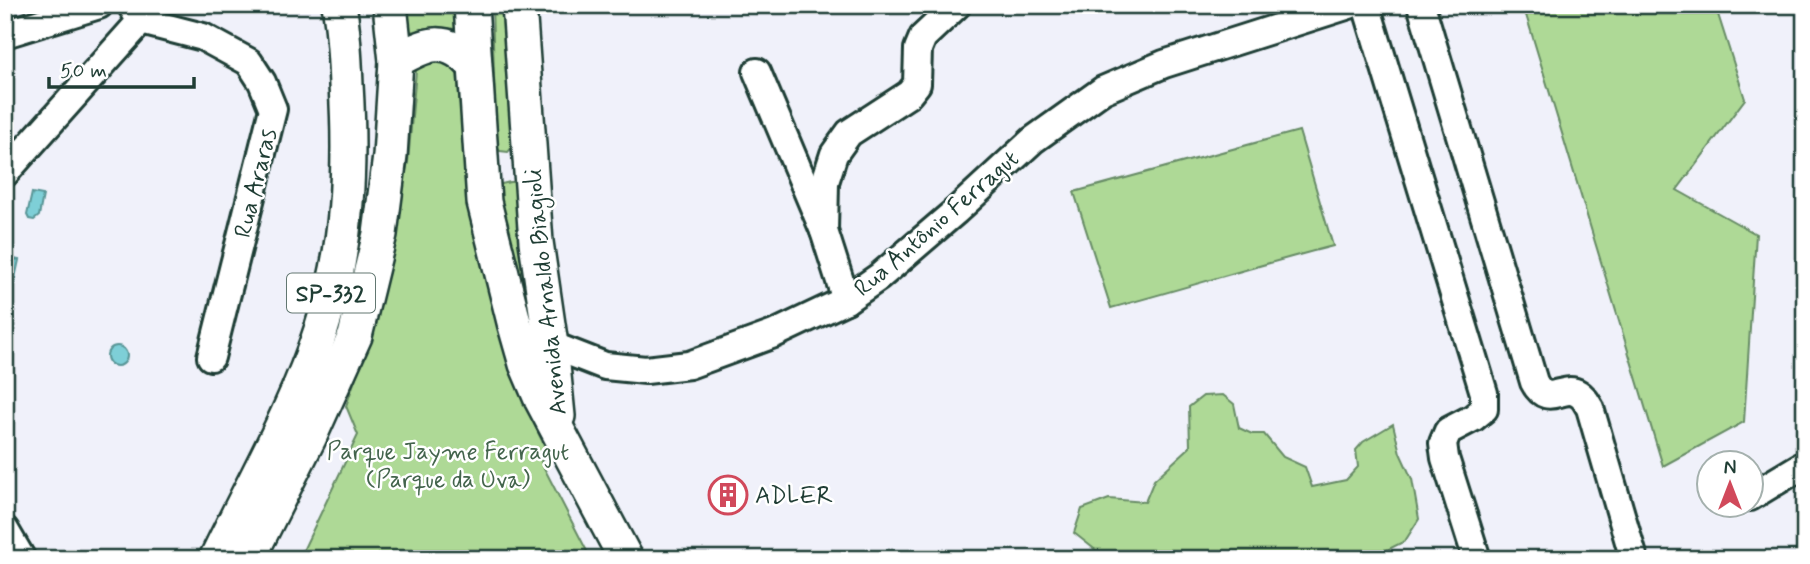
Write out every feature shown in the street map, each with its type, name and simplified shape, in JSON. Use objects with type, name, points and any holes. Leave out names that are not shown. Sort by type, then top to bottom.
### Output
[{"type":"main road","name":"SP-332","points":[[216,559],[281,430],[322,328],[336,276],[345,224],[349,127],[343,26],[339,5]]},
{"type":"main road","name":"SP-332","points":[[248,559],[310,436],[355,336],[380,234],[390,156],[396,61],[390,5]]},
{"type":"main road","name":"Avenida Arnaldo Biagioli","points":[[471,5],[484,201],[526,364],[541,399],[560,432]]},
{"type":"main road","name":"Avenida Arnaldo Biagioli","points":[[519,5],[536,242],[560,432]]},
{"type":"main road","points":[[396,61],[426,45],[442,45],[460,50],[473,64]]},
{"type":"main road","points":[[481,177],[517,169],[532,173]]},
{"type":"main road","points":[[560,432],[626,559]]},
{"type":"street","points":[[5,34],[99,5]]},
{"type":"street","points":[[824,232],[825,182],[834,154],[849,133],[909,94],[917,84],[919,50],[923,37],[957,5]]},
{"type":"street","name":"Rua Antônio Ferragut","points":[[514,322],[551,345],[605,366],[646,370],[689,365],[774,334],[846,300],[879,277],[1033,140],[1103,90],[1164,64],[1349,5]]},
{"type":"street","points":[[1366,5],[1484,393],[1484,409],[1448,431],[1443,443],[1445,458],[1477,559]]},
{"type":"street","points":[[1421,5],[1534,382],[1545,395],[1576,392],[1590,408],[1634,559]]},
{"type":"street","points":[[5,173],[136,13]]},
{"type":"street","name":"Rua Araras","points":[[136,13],[203,37],[249,62],[262,82],[273,109],[211,357]]},
{"type":"street","points":[[757,72],[824,232],[846,300]]},
{"type":"street","points":[[1764,488],[1805,464]]},
{"type":"street","points":[[5,530],[22,559]]},
{"type":"green space","points":[[407,5],[454,5],[456,29],[431,27],[410,32]]},
{"type":"green space","points":[[492,5],[509,5],[513,141],[508,152],[500,151],[496,147]]},
{"type":"green space","points":[[1523,5],[1715,5],[1745,99],[1677,190],[1756,234],[1744,422],[1663,466]]},
{"type":"green space","name":"Parque Jayme Ferragut (Parque da Uva)","points":[[417,59],[456,62],[470,212],[498,320],[535,426],[546,449],[541,462],[591,559],[299,559],[358,435],[346,406],[366,348],[408,162]]},
{"type":"green space","points":[[1299,131],[1333,246],[1111,308],[1074,192]]},
{"type":"green space","points":[[517,182],[530,311],[528,314],[497,185]]},
{"type":"green space","points":[[1223,395],[1234,404],[1239,428],[1252,434],[1264,434],[1283,457],[1305,467],[1312,487],[1346,480],[1358,467],[1356,450],[1363,442],[1393,424],[1400,453],[1412,479],[1419,519],[1405,541],[1369,559],[1215,559],[1209,556],[1204,559],[1107,559],[1074,533],[1082,509],[1109,499],[1145,502],[1154,480],[1190,447],[1189,407],[1203,396]]},
{"type":"water","points":[[32,193],[43,195],[39,216],[34,220],[27,215]]},
{"type":"water","points":[[5,257],[19,260],[14,283],[5,281]]},
{"type":"water","points":[[113,346],[121,346],[127,356],[121,366],[113,366],[107,360],[107,352]]},
{"type":"place","name":"ADLER","points":[[728,495]]}]
